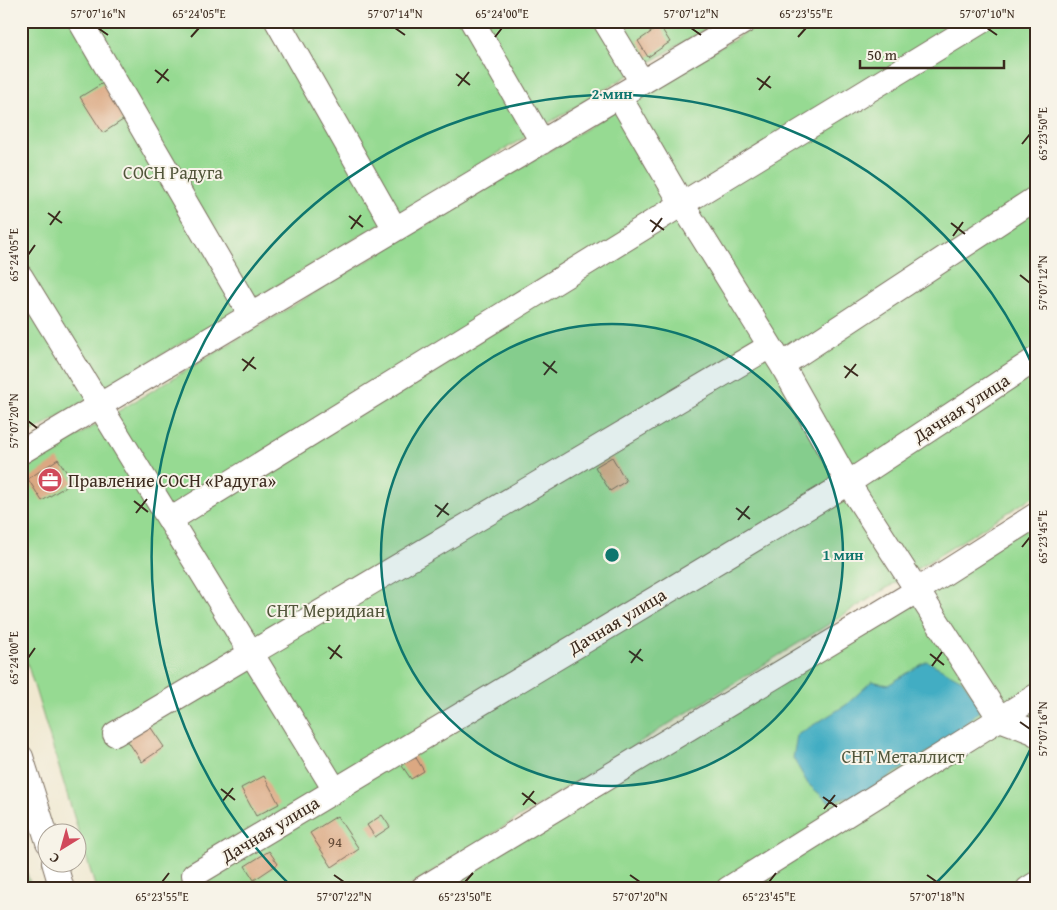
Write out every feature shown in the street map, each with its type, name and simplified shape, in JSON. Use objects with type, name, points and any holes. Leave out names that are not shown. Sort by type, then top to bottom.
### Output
[{"type":"street","points":[[80,21],[251,315]]},
{"type":"street","points":[[278,21],[395,230]]},
{"type":"street","points":[[472,21],[542,142]]},
{"type":"street","points":[[605,21],[642,82]]},
{"type":"street","points":[[21,452],[745,21]]},
{"type":"street","points":[[170,520],[982,21]]},
{"type":"street","points":[[618,96],[682,204],[776,355],[848,483],[1000,719],[1036,734]]},
{"type":"street","points":[[115,734],[250,653],[776,355],[1036,198]]},
{"type":"street","points":[[21,277],[335,790]]},
{"type":"street","name":"Дачная улица","points":[[194,875],[848,483],[1036,358]]},
{"type":"street","points":[[422,889],[918,590],[1036,515]]},
{"type":"street","points":[[728,889],[1036,696]]},
{"type":"street","points":[[21,757],[42,822]]},
{"type":"street","points":[[57,872],[62,889]]},
{"type":"street","points":[[1028,889],[1036,884]]},
{"type":"green space","name":"СОСН Радуга","points":[[21,21],[719,21],[21,439]]},
{"type":"green space","name":"СНТ Меридиан","points":[[764,21],[1036,21],[1036,495],[404,889],[96,889],[88,863],[88,822],[76,822],[21,643],[21,470]]},
{"type":"green space","name":"СНТ Металлист","points":[[1036,516],[1036,876],[1016,889],[440,889]]},
{"type":"green space","points":[[21,855],[32,889],[21,889]]},
{"type":"water","points":[[927,661],[962,680],[982,708],[953,736],[862,794],[829,802],[808,784],[793,758],[797,735],[846,705],[872,681],[888,685]]},
{"type":"building","points":[[660,26],[670,42],[648,57],[638,41]]},
{"type":"building","points":[[103,83],[126,118],[103,133],[80,97]]},
{"type":"building","points":[[612,457],[626,481],[610,491],[595,467]]},
{"type":"building","name":"Правление СОСН «Радуга»","points":[[58,459],[73,482],[42,501],[28,479]]},
{"type":"building","points":[[21,491],[30,505],[21,511]]},
{"type":"building","points":[[145,719],[164,747],[142,762],[123,734]]},
{"type":"building","points":[[412,751],[424,771],[411,779],[398,760]]},
{"type":"building","points":[[264,776],[279,804],[256,816],[241,788]]},
{"type":"building","points":[[382,815],[390,827],[375,837],[367,825]]},
{"type":"building","points":[[337,816],[359,849],[332,867],[310,833]]},
{"type":"building","points":[[269,851],[278,864],[254,880],[245,866]]},
{"type":"place","name":"Правление СОСН «Радуга»","points":[[50,480]]}]
